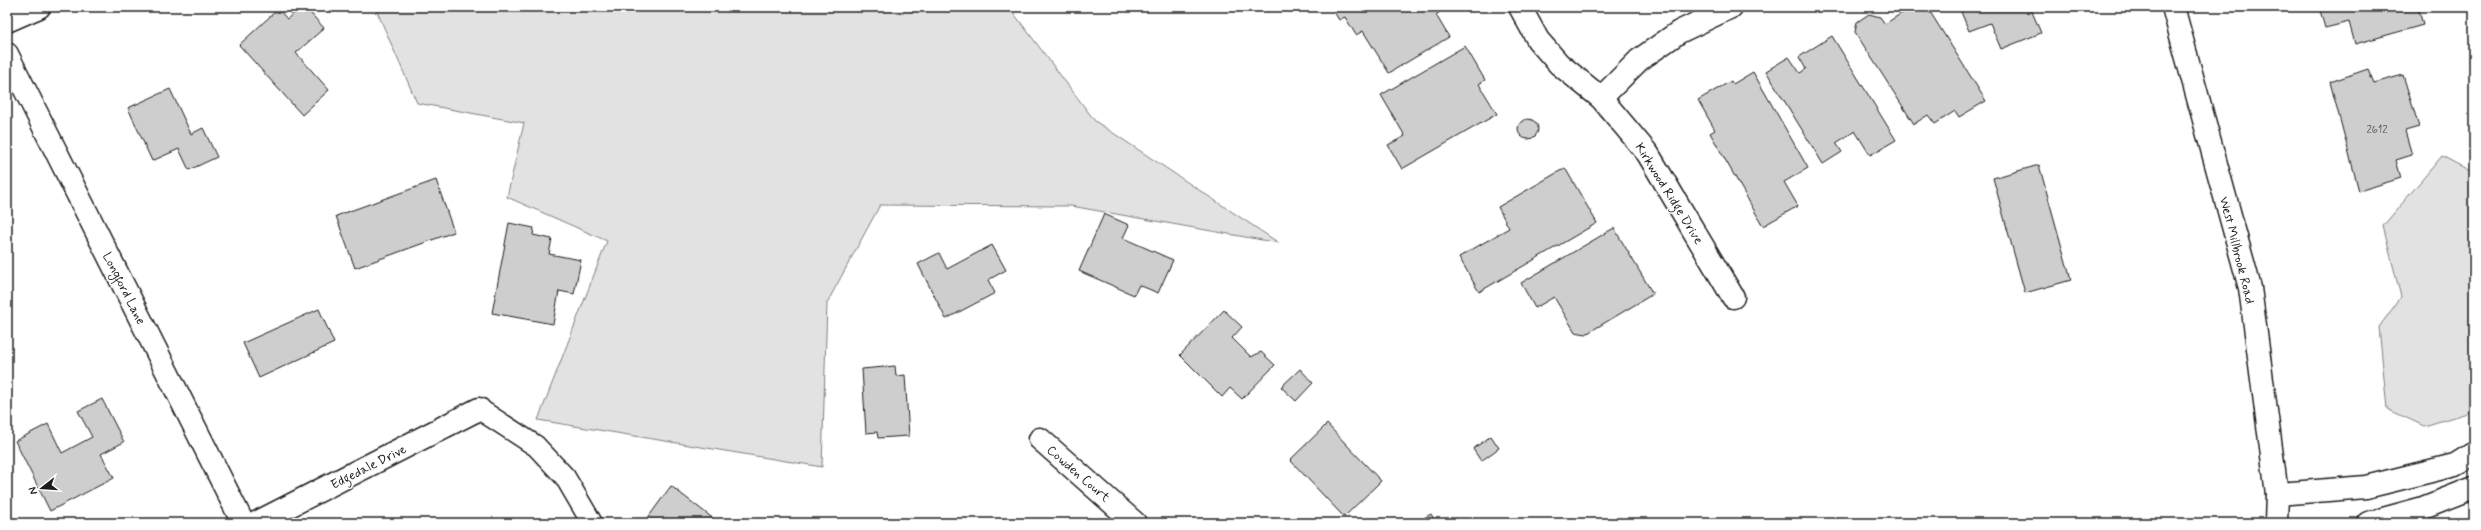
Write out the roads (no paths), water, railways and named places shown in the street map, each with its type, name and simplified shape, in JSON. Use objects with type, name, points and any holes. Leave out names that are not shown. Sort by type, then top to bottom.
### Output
[{"type":"street","points":[[7,21],[39,7]]},
{"type":"street","name":"Kirkwood Ridge Drive","points":[[1520,7],[1538,40],[1559,64],[1601,98],[1648,154],[1733,297]]},
{"type":"street","points":[[1601,98],[1639,60],[1679,32],[1731,7]]},
{"type":"street","name":"West Millbrook Road","points":[[2173,7],[2250,288],[2277,494],[2276,523]]},
{"type":"street","name":"Longford Lane","points":[[7,54],[243,523]]},
{"type":"street","name":"Edgedale Drive","points":[[256,523],[479,409]]},
{"type":"street","name":"Cowden Court","points":[[1040,439],[1135,523]]},
{"type":"street","points":[[2277,494],[2366,487],[2455,465],[2474,453]]},
{"type":"street","points":[[2368,523],[2423,508],[2474,488]]},
{"type":"lane","points":[[479,409],[536,446],[565,477],[592,523]]}]
